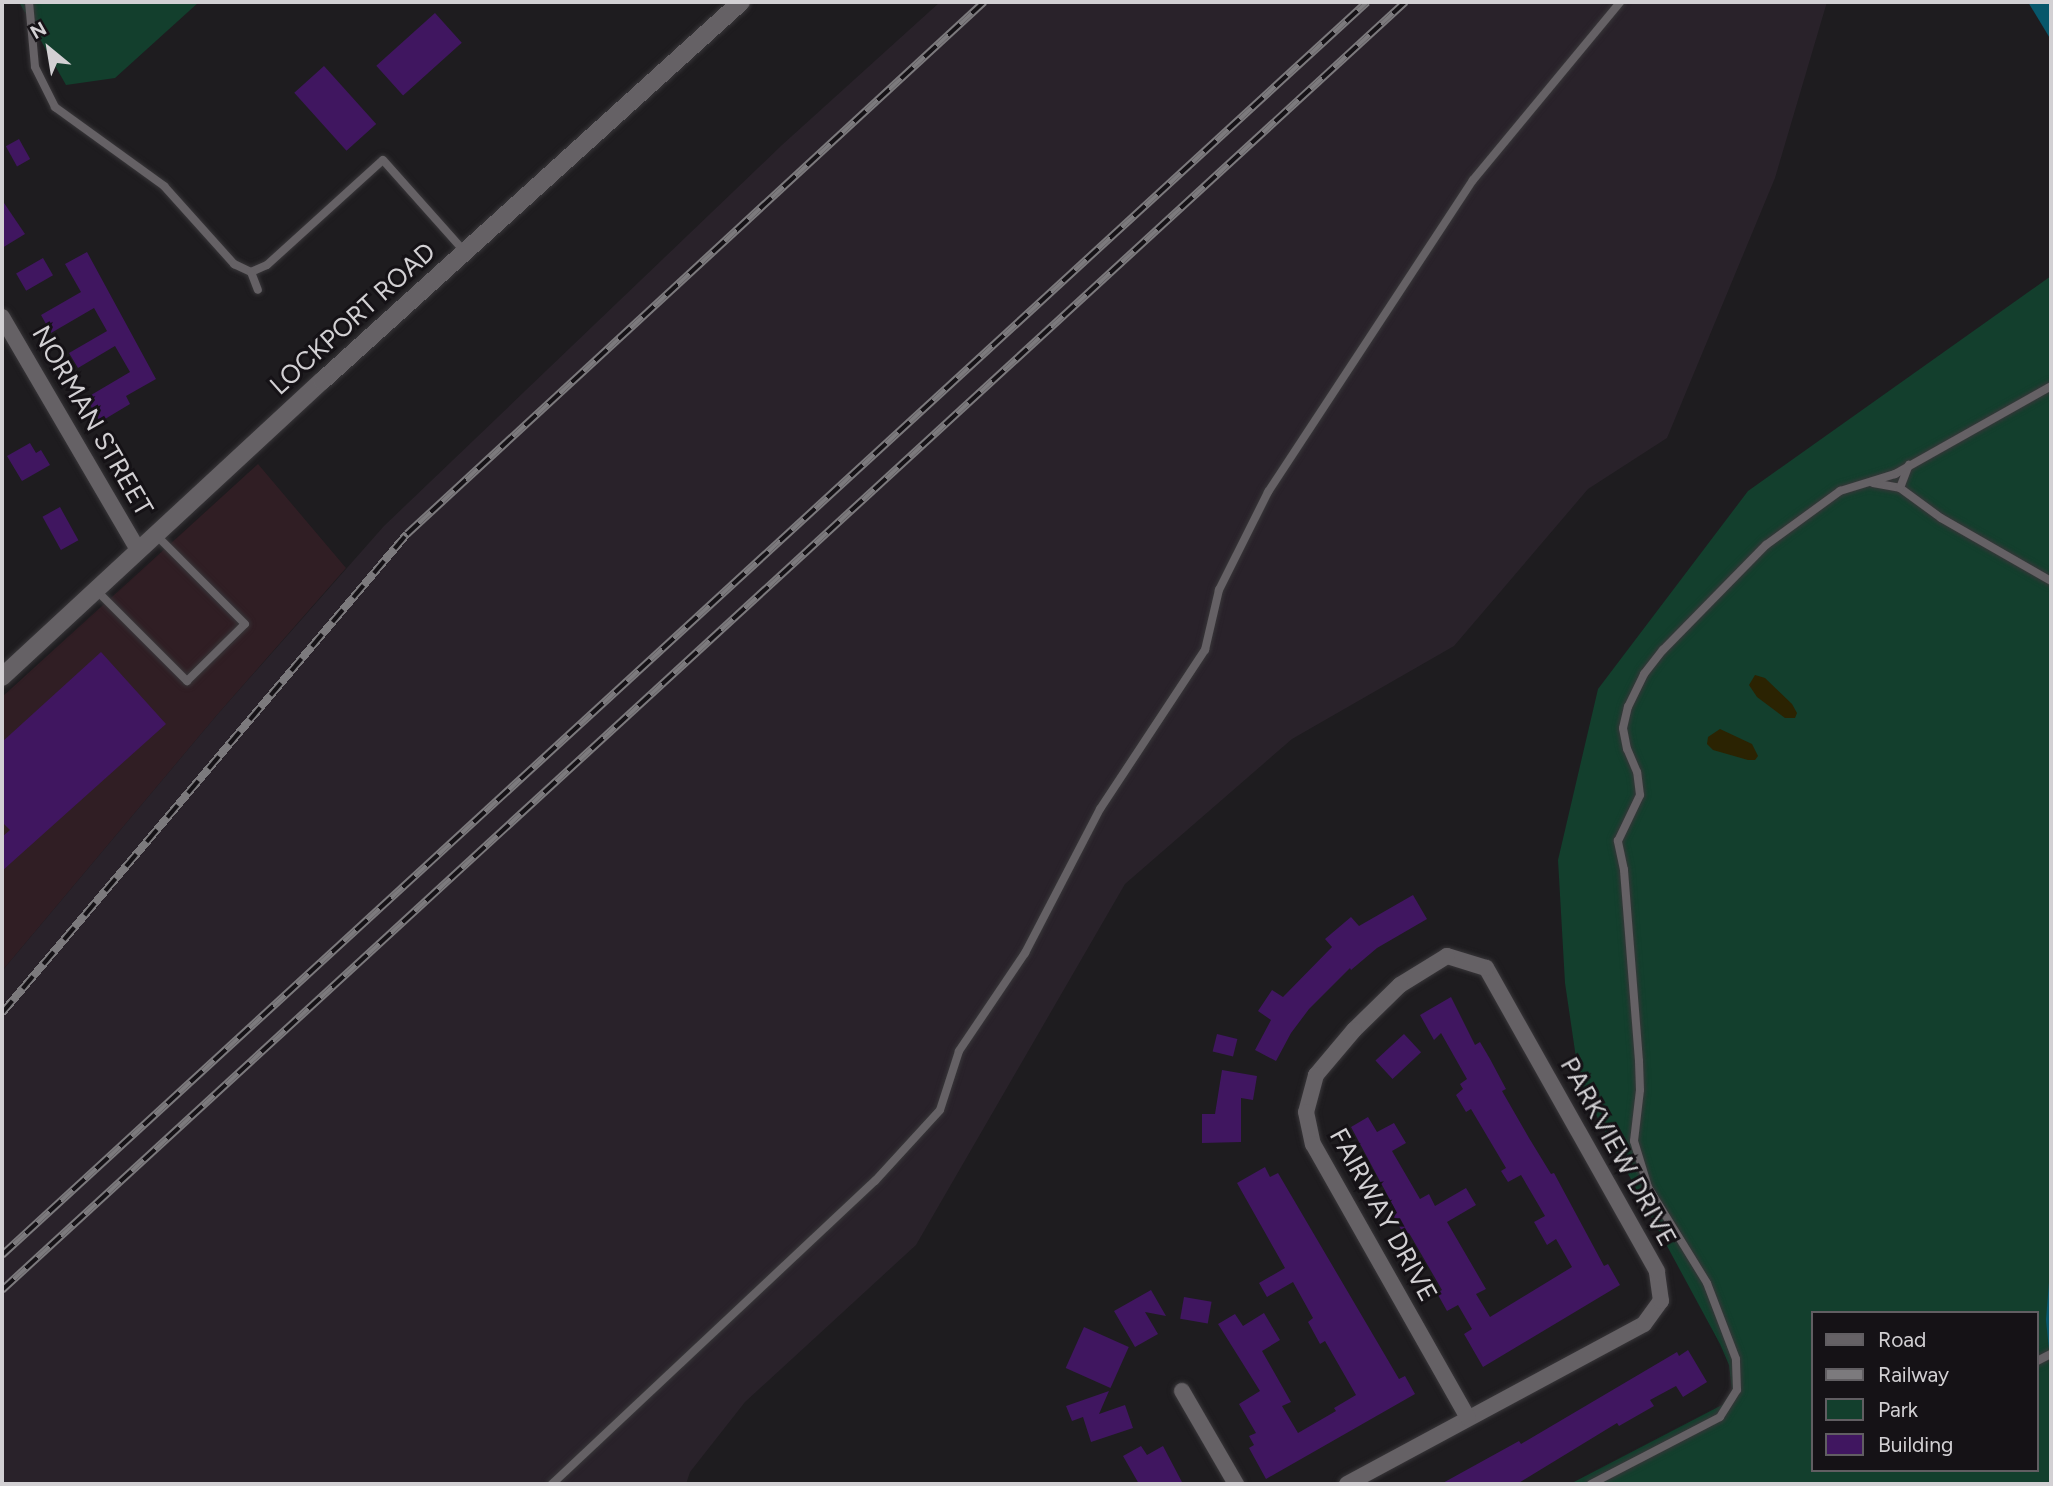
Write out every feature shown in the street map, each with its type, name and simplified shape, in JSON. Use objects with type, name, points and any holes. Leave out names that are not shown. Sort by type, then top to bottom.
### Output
[{"type":"street","name":"LOCKPORT ROAD","points":[[2,677],[741,2]]},
{"type":"street","name":"NORMAN STREET","points":[[2,317],[139,551]]},
{"type":"street","name":"FAIRWAY DRIVE","points":[[1447,956],[1400,985],[1354,1030],[1316,1075],[1306,1112],[1313,1144],[1468,1418]]},
{"type":"street","name":"PARKVIEW DRIVE","points":[[1347,1484],[1644,1325],[1661,1301],[1657,1271],[1486,968],[1447,956]]},
{"type":"street","points":[[1182,1391],[1236,1484]]},
{"type":"lane","points":[[29,2],[35,67],[55,107],[164,186],[234,264],[251,272],[258,290]]},
{"type":"lane","points":[[552,1484],[875,1181],[940,1110],[959,1051],[1026,953],[1100,809],[1205,650],[1219,590],[1268,492],[1473,180],[1620,2]]},
{"type":"lane","points":[[251,272],[267,265],[383,160],[465,252]]},
{"type":"lane","points":[[1591,1484],[1720,1417],[1737,1390],[1736,1359],[1707,1283],[1648,1186],[1634,1141],[1640,1090],[1639,1061],[1624,870],[1618,841],[1640,795],[1637,772],[1627,749],[1623,728],[1628,707],[1644,674],[1663,650],[1766,545],[1840,491],[1895,474],[2051,386]]},
{"type":"lane","points":[[1900,488],[1910,464]]},
{"type":"lane","points":[[1867,483],[1900,488],[1941,518],[2051,581]]},
{"type":"lane","points":[[96,590],[187,681],[245,624],[156,535]]},
{"type":"shaded area","points":[[940,2],[1827,2],[1775,178],[1667,438],[1588,489],[1454,646],[1292,739],[1125,884],[916,1245],[745,1402],[690,1472],[686,1484],[2,1484],[2,971],[217,715],[384,526],[782,145]]},
{"type":"shaded area","points":[[258,464],[346,568],[217,715],[2,971],[2,697]]},
{"type":"green space","points":[[19,2],[199,2],[115,78],[66,85]]},
{"type":"green space","points":[[2051,276],[2051,1484],[1570,1484],[1722,1405],[1732,1390],[1729,1365],[1720,1344],[1580,1085],[1565,983],[1558,860],[1598,689],[1748,491]]},
{"type":"sand","points":[[1755,675],[1765,678],[1792,704],[1797,713],[1795,718],[1785,718],[1757,697],[1749,685]]},
{"type":"sand","points":[[1720,729],[1752,744],[1758,756],[1755,760],[1713,750],[1707,744],[1708,737]]},
{"type":"water","points":[[2028,2],[2051,2],[2051,40]]},
{"type":"water","points":[[2051,1257],[2051,1369],[2046,1320]]},
{"type":"building","points":[[435,13],[462,43],[403,96],[376,66]]},
{"type":"building","points":[[324,66],[376,124],[346,151],[294,93]]},
{"type":"building","points":[[19,139],[30,159],[17,166],[6,146]]},
{"type":"building","points":[[2,200],[25,234],[2,248]]},
{"type":"building","points":[[87,252],[156,379],[126,396],[130,404],[100,422],[86,398],[130,372],[115,346],[78,368],[69,353],[107,331],[94,308],[51,333],[41,315],[81,292],[65,264]]},
{"type":"building","points":[[43,258],[53,275],[26,291],[16,274]]},
{"type":"building","points":[[30,443],[36,453],[41,450],[50,465],[22,481],[7,456]]},
{"type":"building","points":[[60,507],[78,540],[61,550],[43,517]]},
{"type":"building","points":[[101,652],[166,724],[2,871],[2,837],[10,830],[2,822],[2,742]]},
{"type":"building","points":[[1413,895],[1427,919],[1377,948],[1351,970],[1350,968],[1309,1009],[1291,1033],[1276,1061],[1255,1050],[1271,1020],[1258,1011],[1272,990],[1283,997],[1332,947],[1325,939],[1351,917],[1359,926]]},
{"type":"building","points":[[1451,997],[1475,1045],[1480,1042],[1490,1059],[1506,1089],[1502,1091],[1551,1174],[1554,1173],[1604,1266],[1608,1264],[1620,1285],[1483,1367],[1464,1334],[1472,1329],[1458,1305],[1447,1311],[1437,1293],[1442,1290],[1409,1233],[1404,1235],[1393,1215],[1397,1213],[1351,1127],[1368,1117],[1377,1132],[1394,1123],[1406,1143],[1392,1151],[1420,1199],[1429,1194],[1435,1206],[1466,1188],[1476,1205],[1447,1222],[1486,1289],[1476,1294],[1490,1317],[1572,1267],[1556,1239],[1547,1245],[1534,1222],[1545,1216],[1521,1175],[1508,1182],[1501,1171],[1506,1168],[1471,1109],[1466,1112],[1456,1095],[1463,1089],[1460,1084],[1467,1079],[1441,1033],[1434,1040],[1420,1015]]},
{"type":"building","points":[[1217,1034],[1237,1039],[1233,1057],[1213,1051]]},
{"type":"building","points":[[1404,1034],[1421,1052],[1393,1079],[1375,1061]]},
{"type":"building","points":[[1222,1070],[1257,1076],[1253,1100],[1241,1098],[1241,1142],[1202,1143],[1202,1114],[1215,1114]]},
{"type":"building","points":[[1265,1167],[1270,1177],[1278,1173],[1399,1379],[1405,1376],[1415,1394],[1266,1479],[1249,1448],[1254,1445],[1249,1436],[1256,1433],[1239,1404],[1260,1391],[1218,1324],[1235,1314],[1243,1326],[1264,1313],[1280,1340],[1262,1351],[1291,1402],[1282,1406],[1298,1433],[1336,1411],[1334,1408],[1356,1395],[1325,1341],[1320,1344],[1308,1322],[1313,1318],[1293,1282],[1267,1297],[1259,1283],[1285,1268],[1237,1183]]},
{"type":"building","points":[[1151,1290],[1166,1316],[1145,1312],[1158,1334],[1135,1347],[1114,1311]]},
{"type":"building","points":[[1184,1297],[1212,1302],[1208,1324],[1180,1319]]},
{"type":"building","points":[[1084,1327],[1129,1347],[1110,1388],[1066,1368]]},
{"type":"building","points":[[1688,1350],[1707,1382],[1683,1397],[1676,1386],[1650,1400],[1654,1406],[1619,1426],[1617,1423],[1517,1484],[1441,1484],[1519,1441],[1521,1444],[1677,1352],[1679,1356]]},
{"type":"building","points":[[1109,1391],[1099,1414],[1125,1405],[1133,1428],[1091,1442],[1083,1417],[1072,1421],[1066,1406]]},
{"type":"building","points":[[1141,1446],[1147,1455],[1163,1446],[1183,1484],[1139,1484],[1123,1456]]},
{"type":"railway","points":[[2,1013],[407,534],[984,2]]},
{"type":"railway","points":[[2,1255],[1367,2]]},
{"type":"railway","points":[[2,1290],[1405,2]]}]
